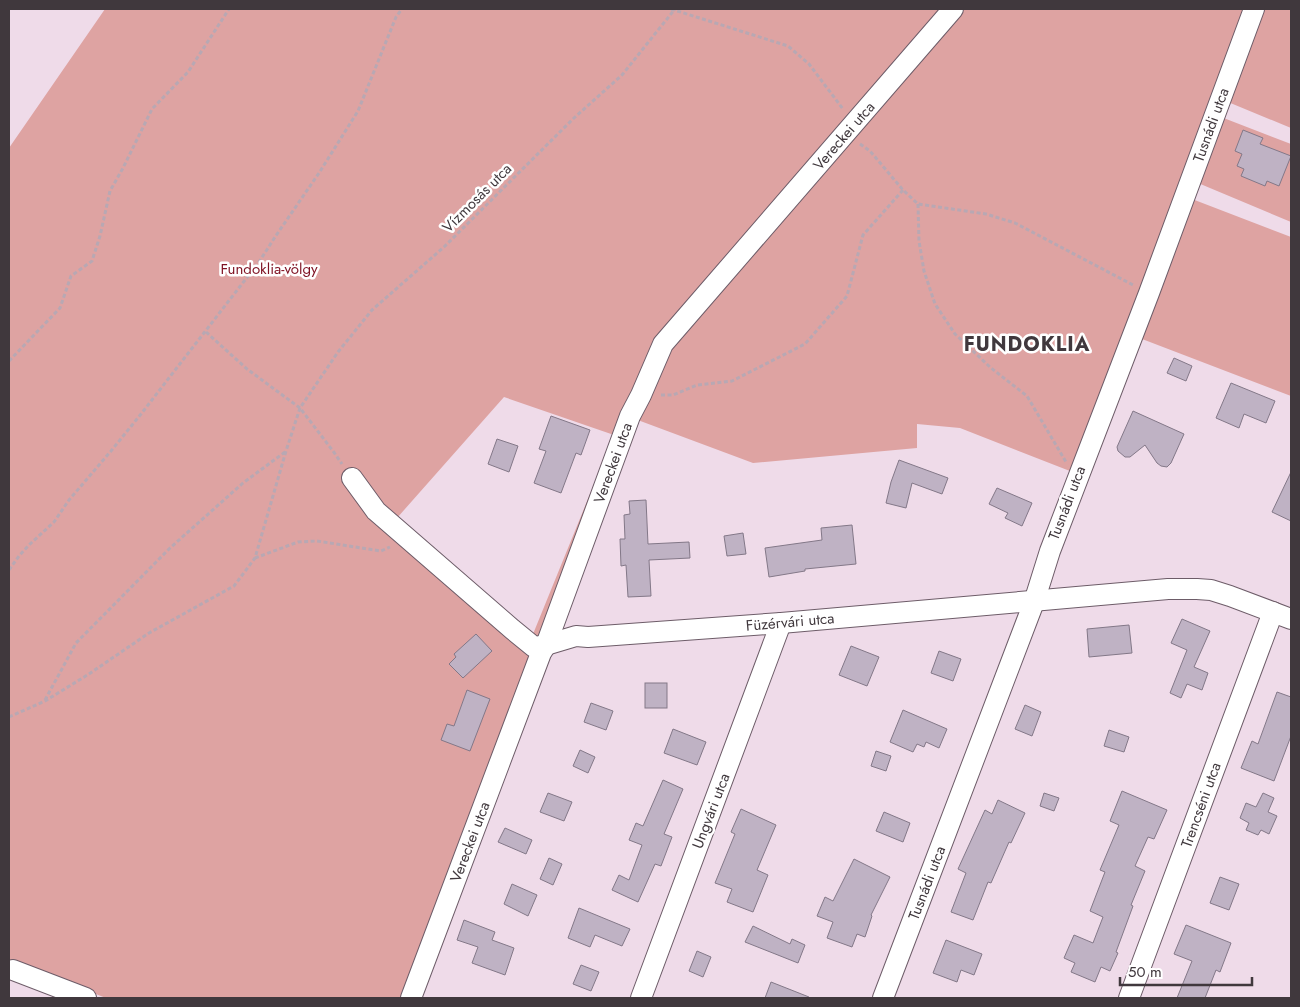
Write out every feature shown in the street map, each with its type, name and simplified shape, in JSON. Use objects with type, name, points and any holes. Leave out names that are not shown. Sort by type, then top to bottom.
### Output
[{"type":"street","name":"Vereckei utca","points":[[411,998],[541,653],[546,645],[630,416],[663,344],[952,9]]},
{"type":"street","name":"Tusnádi utca","points":[[883,998],[1034,602],[1076,479],[1149,293],[1254,9]]},
{"type":"street","points":[[352,478],[376,511],[512,630],[534,646],[546,645]]},
{"type":"street","name":"Füzérvári utca","points":[[546,645],[576,636],[588,637],[781,623],[1168,589],[1211,590],[1282,615]]},
{"type":"street","name":"Trencséni utca","points":[[1130,998],[1282,615]]},
{"type":"street","name":"Ungvári utca","points":[[641,998],[781,623]]},
{"type":"street","points":[[13,970],[86,998]]},
{"type":"path","points":[[9,361],[60,308],[70,276],[92,261],[100,236],[110,191],[152,109],[188,72],[229,9]]},
{"type":"path","points":[[9,570],[29,545],[54,522],[69,500],[111,451],[206,332],[259,262],[358,111],[396,17],[402,9]]},
{"type":"path","points":[[674,9],[788,46],[809,64],[850,128],[903,190],[918,204],[986,214],[1015,223],[1149,293]]},
{"type":"path","name":"Vízmosás utca","points":[[9,717],[45,701],[149,633],[234,586],[254,558],[300,408],[338,352],[372,310],[444,247],[567,124],[622,75],[674,9]]},
{"type":"path","points":[[641,395],[673,395],[697,385],[732,381],[805,344],[847,296],[863,235],[903,190]]},
{"type":"path","points":[[918,204],[919,241],[924,271],[935,304],[955,334],[991,368],[1027,396],[1076,479]]},
{"type":"path","points":[[206,332],[246,369],[300,408],[334,451],[352,478]]},
{"type":"path","points":[[45,701],[76,643],[170,548],[243,483],[286,451]]},
{"type":"path","points":[[254,558],[298,542],[317,541],[381,551],[408,540]]},
{"type":"green space","name":"Fundoklia-völgy","points":[[105,9],[1291,9],[1291,128],[1228,102],[1221,117],[1291,144],[1291,222],[1198,183],[1192,199],[1291,237],[1291,396],[1129,334],[1075,473],[960,428],[917,424],[917,448],[753,463],[635,419],[406,998],[106,998],[9,960],[9,148]],"holes":[[[504,397],[614,435],[531,639],[397,518]]]},
{"type":"building","points":[[1243,130],[1263,138],[1260,144],[1291,156],[1279,186],[1267,181],[1265,186],[1241,176],[1244,169],[1237,166],[1242,154],[1235,151]]},
{"type":"building","points":[[1174,358],[1192,366],[1186,381],[1167,373]]},
{"type":"building","points":[[1231,383],[1275,401],[1266,423],[1244,414],[1239,428],[1216,418]]},
{"type":"building","points":[[1133,411],[1184,434],[1171,463],[1167,467],[1157,463],[1145,445],[1130,457],[1125,457],[1118,451],[1117,447]]},
{"type":"building","points":[[551,416],[590,430],[581,455],[576,453],[561,493],[534,483],[546,451],[539,449]]},
{"type":"building","points":[[497,439],[518,446],[509,472],[488,464]]},
{"type":"building","points":[[899,460],[948,478],[942,494],[912,483],[906,508],[886,503]]},
{"type":"building","points":[[1291,472],[1291,521],[1272,512]]},
{"type":"building","points":[[997,488],[1032,503],[1022,526],[1005,518],[1008,513],[989,504]]},
{"type":"building","points":[[646,500],[648,544],[689,542],[690,558],[649,560],[651,596],[628,597],[626,565],[621,566],[620,539],[625,539],[624,515],[630,514],[629,501]]},
{"type":"building","points":[[852,525],[856,564],[805,569],[805,571],[769,577],[765,548],[822,540],[821,528]]},
{"type":"building","points":[[743,533],[746,554],[727,556],[724,536]]},
{"type":"building","points":[[1182,619],[1210,631],[1194,667],[1208,673],[1202,690],[1187,684],[1181,698],[1170,693],[1187,650],[1171,643]]},
{"type":"building","points":[[1129,625],[1132,653],[1089,657],[1087,629]]},
{"type":"building","points":[[476,634],[492,651],[463,678],[449,664],[456,657],[454,654]]},
{"type":"building","points":[[851,646],[879,657],[867,686],[839,675]]},
{"type":"building","points":[[939,651],[961,659],[953,681],[931,673]]},
{"type":"building","points":[[645,683],[667,683],[667,708],[645,708]]},
{"type":"building","points":[[467,690],[490,699],[470,751],[441,740],[447,724],[454,726]]},
{"type":"building","points":[[1277,692],[1291,697],[1291,736],[1274,781],[1241,768],[1252,741],[1258,744]]},
{"type":"building","points":[[591,703],[613,711],[606,730],[584,722]]},
{"type":"building","points":[[1025,705],[1041,712],[1032,736],[1015,729]]},
{"type":"building","points":[[903,710],[947,729],[939,748],[926,742],[924,747],[917,744],[913,752],[890,742]]},
{"type":"building","points":[[673,729],[706,742],[697,765],[664,753]]},
{"type":"building","points":[[1109,730],[1129,737],[1124,752],[1104,746]]},
{"type":"building","points":[[580,750],[595,757],[588,773],[573,766]]},
{"type":"building","points":[[876,751],[891,756],[886,771],[871,766]]},
{"type":"building","points":[[663,780],[683,789],[664,834],[672,837],[661,866],[655,864],[638,902],[612,890],[619,875],[629,880],[642,845],[629,840],[636,823],[643,826]]},
{"type":"building","points":[[1122,791],[1167,810],[1154,839],[1148,837],[1135,866],[1145,871],[1131,905],[1133,906],[1116,952],[1118,953],[1110,971],[1101,967],[1095,982],[1071,972],[1075,963],[1064,958],[1074,935],[1093,943],[1103,917],[1090,911],[1105,872],[1100,870],[1119,825],[1110,821]]},
{"type":"building","points":[[548,793],[572,802],[564,821],[540,812]]},
{"type":"building","points":[[1044,793],[1059,798],[1054,811],[1040,806]]},
{"type":"building","points":[[1263,793],[1274,798],[1268,812],[1277,816],[1269,834],[1261,830],[1258,835],[1246,830],[1249,823],[1240,818],[1246,803],[1256,807]]},
{"type":"building","points":[[998,800],[1025,813],[1011,843],[1009,842],[991,883],[988,882],[973,920],[951,912],[966,873],[958,869],[985,810],[992,814]]},
{"type":"building","points":[[741,809],[776,825],[757,870],[768,875],[753,912],[727,902],[732,889],[715,883],[735,834],[731,832]]},
{"type":"building","points":[[884,812],[910,823],[903,842],[876,831]]},
{"type":"building","points":[[505,828],[532,840],[526,854],[498,842]]},
{"type":"building","points":[[549,858],[562,864],[553,885],[540,879]]},
{"type":"building","points":[[854,859],[890,877],[871,915],[865,937],[857,934],[852,947],[827,938],[833,922],[817,916],[825,897],[833,901]]},
{"type":"building","points":[[1220,877],[1239,884],[1229,910],[1210,903]]},
{"type":"building","points":[[512,884],[537,895],[528,916],[504,904]]},
{"type":"building","points":[[579,908],[630,929],[622,946],[595,935],[590,947],[568,938]]},
{"type":"building","points":[[464,920],[495,932],[492,940],[514,948],[505,975],[472,963],[478,947],[457,940]]},
{"type":"building","points":[[1186,925],[1231,943],[1220,972],[1216,970],[1205,998],[1177,998],[1192,961],[1174,954]]},
{"type":"building","points":[[753,926],[790,944],[792,939],[805,945],[798,963],[745,942]]},
{"type":"building","points":[[946,940],[982,954],[974,975],[961,970],[957,982],[933,973]]},
{"type":"building","points":[[697,951],[711,957],[703,977],[689,971]]},
{"type":"building","points":[[581,965],[599,972],[591,991],[573,984]]},
{"type":"building","points":[[771,982],[809,997],[809,998],[765,998]]},
{"type":"district","name":"FUNDOKLIA","points":[[1027,344]]}]
